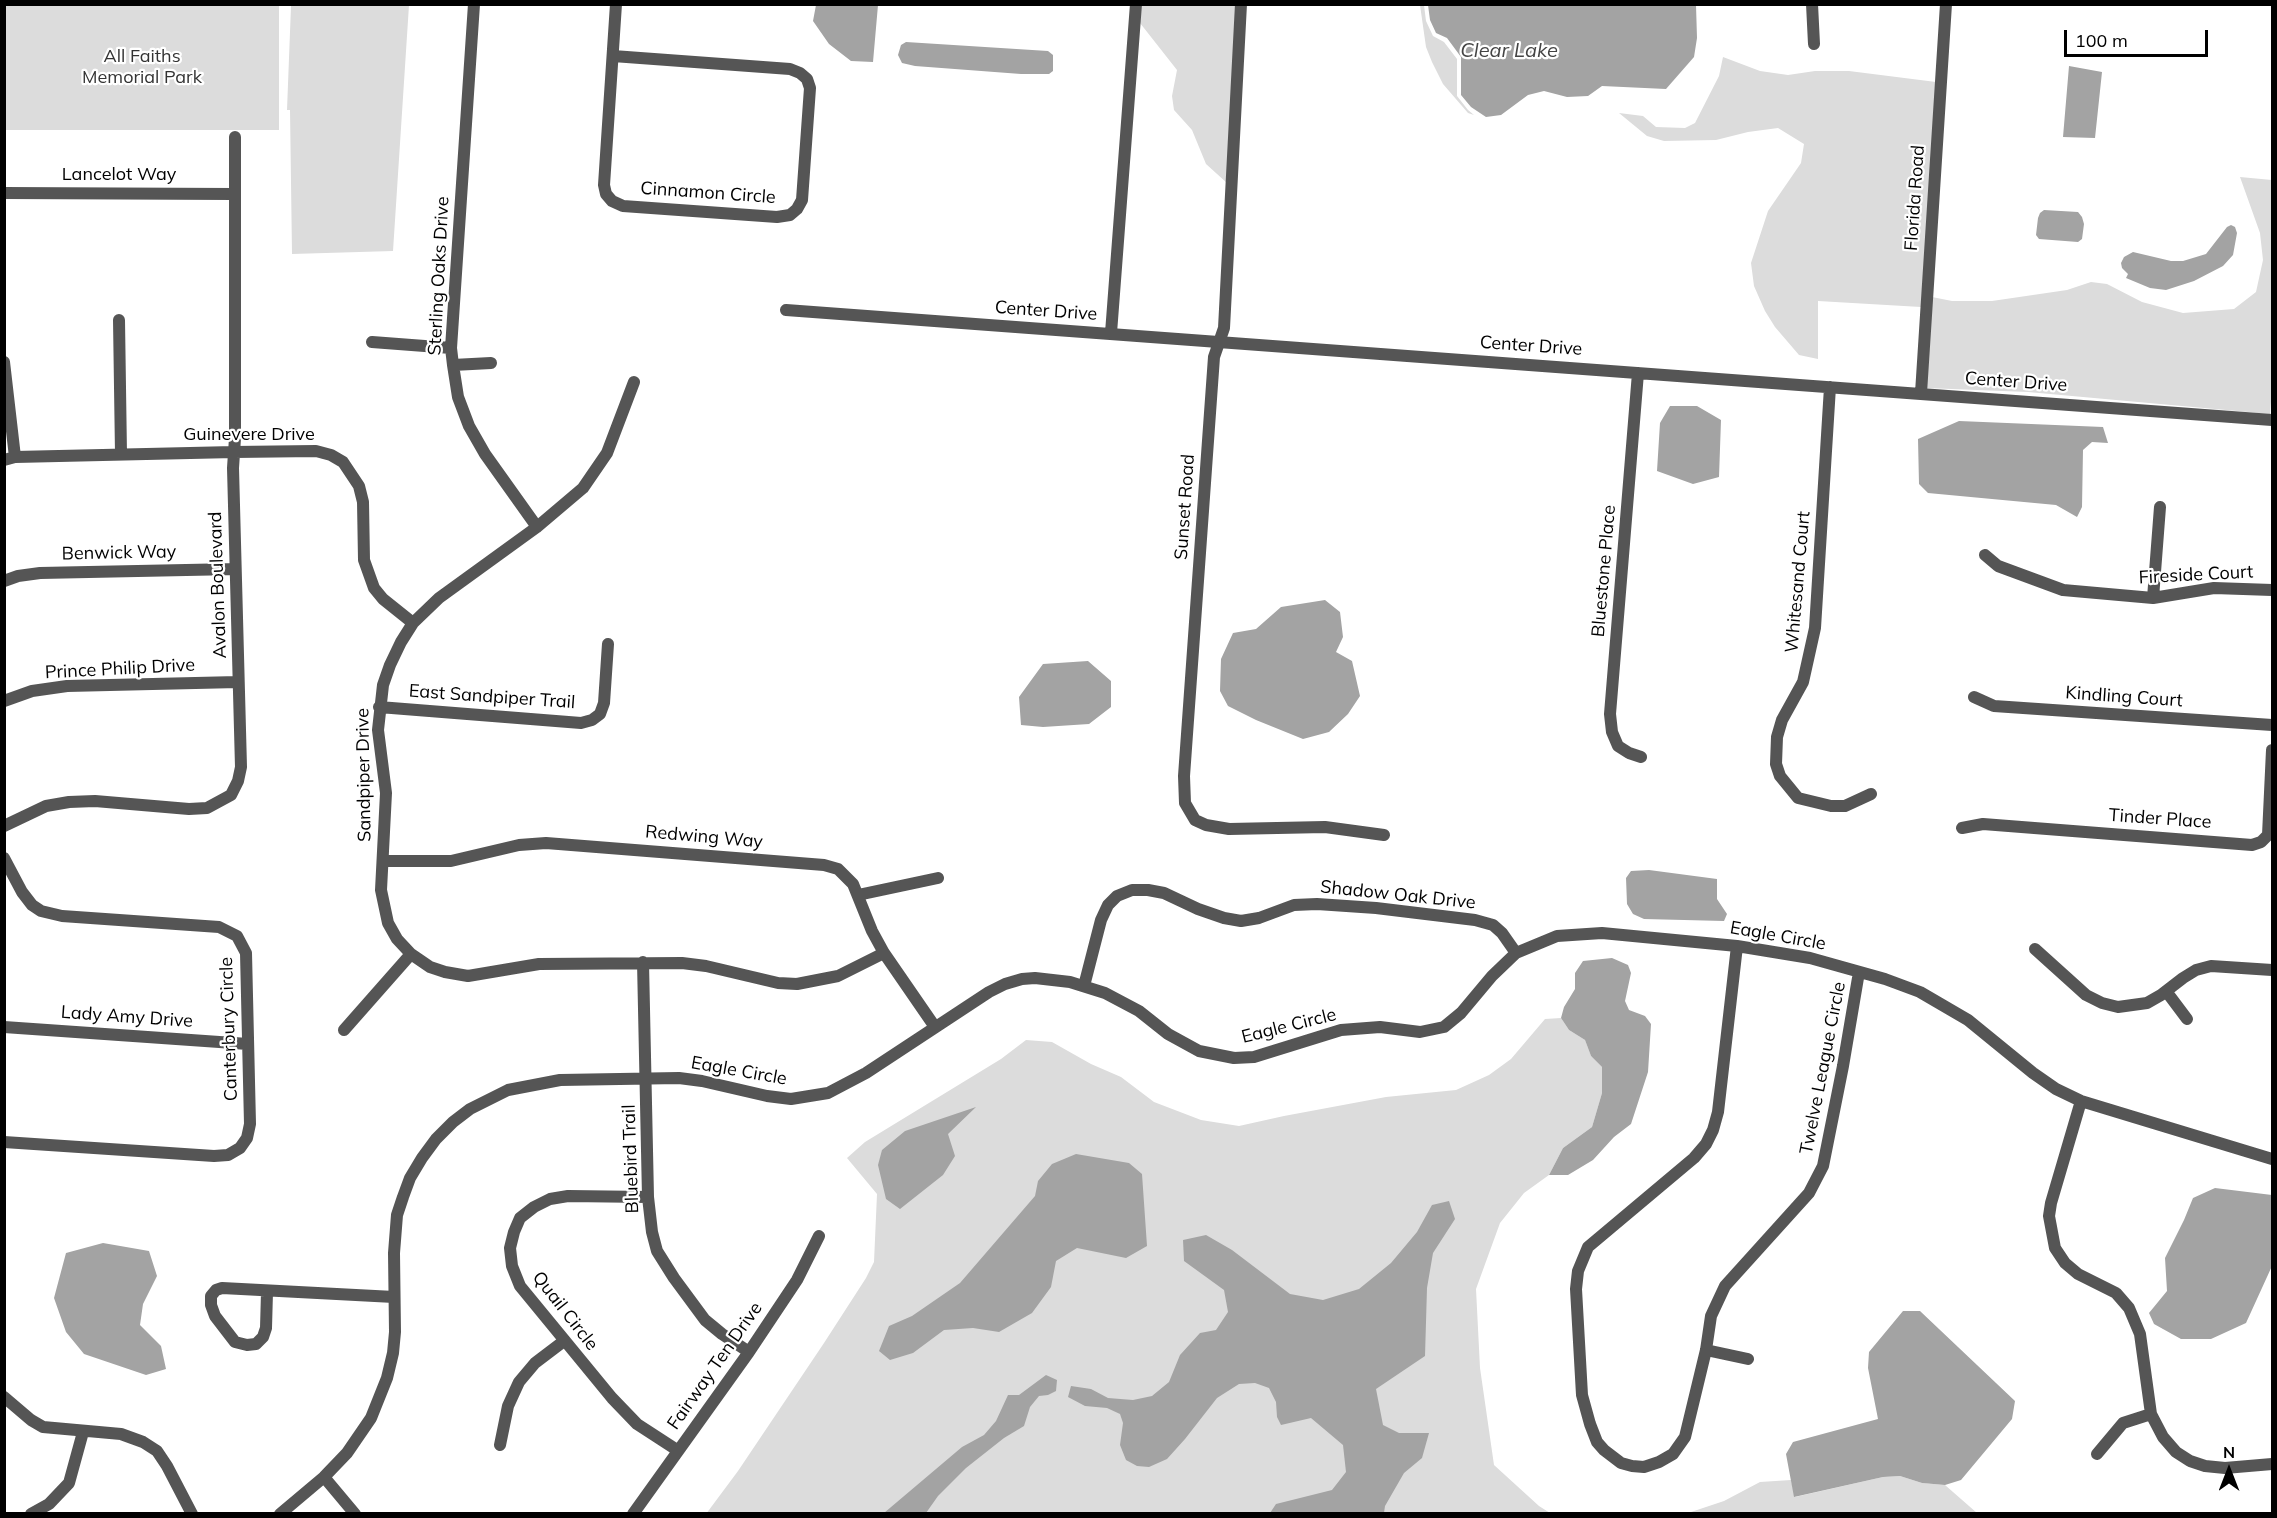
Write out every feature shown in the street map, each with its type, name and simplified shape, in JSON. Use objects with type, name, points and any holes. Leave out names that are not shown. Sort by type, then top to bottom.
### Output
[{"type":"street","name":"Sterling Oaks Drive","points":[[474,4],[451,348],[453,365],[458,397],[469,426],[485,454],[537,527]]},
{"type":"street","points":[[613,56],[616,4]]},
{"type":"street","points":[[1111,333],[1136,4]]},
{"type":"street","name":"Sunset Road","points":[[1241,4],[1224,328],[1214,357],[1213,368],[1184,776],[1185,803],[1195,820],[1206,825],[1229,829],[1325,827],[1384,836]]},
{"type":"street","points":[[1812,4],[1814,44]]},
{"type":"street","name":"Florida Road","points":[[1921,393],[1946,4]]},
{"type":"street","name":"Cinnamon Circle","points":[[613,56],[790,69],[800,73],[807,80],[810,88],[802,200],[797,209],[790,215],[777,217],[623,206],[612,201],[606,194],[604,185],[613,56]]},
{"type":"street","name":"Avalon Boulevard","points":[[4,826],[46,806],[69,802],[95,801],[189,809],[207,808],[231,795],[238,781],[241,767],[233,468],[235,137]]},
{"type":"street","name":"Lancelot Way","points":[[4,193],[234,194]]},
{"type":"street","name":"Center Drive","points":[[786,310],[2272,420]]},
{"type":"street","points":[[119,320],[121,454]]},
{"type":"street","points":[[372,342],[451,348]]},
{"type":"street","points":[[4,362],[10,458]]},
{"type":"street","points":[[453,365],[491,363]]},
{"type":"street","name":"Bluestone Place","points":[[1638,373],[1610,714],[1612,732],[1618,746],[1641,758]]},
{"type":"street","name":"Sandpiper Drive","points":[[634,382],[607,453],[583,488],[537,527],[439,598],[413,623],[400,642],[390,665],[380,707],[379,738],[386,793],[381,890],[388,923],[397,939],[411,954],[430,967],[445,972],[468,975],[538,964],[643,962],[694,965],[778,983],[797,984],[838,975],[884,953]]},
{"type":"street","name":"Whitesand Court","points":[[1830,387],[1815,628],[1803,682],[1782,720],[1777,737],[1776,764],[1780,776],[1798,798],[1831,806],[1845,806],[1871,794]]},
{"type":"street","name":"Guinevere Drive","points":[[10,458],[316,451],[331,455],[343,462],[359,486],[363,502],[364,560],[374,588],[382,599],[413,623]]},
{"type":"street","points":[[2153,598],[2160,507]]},
{"type":"street","name":"Fireside Court","points":[[1985,555],[1998,566],[2062,590],[2153,598],[2214,588],[2272,590]]},
{"type":"street","name":"Benwick Way","points":[[4,582],[18,576],[40,573],[235,569]]},
{"type":"street","name":"East Sandpiper Trail","points":[[380,707],[581,723],[592,720],[600,714],[604,703],[608,644]]},
{"type":"street","name":"Prince Philip Drive","points":[[4,701],[32,691],[67,686],[238,682]]},
{"type":"street","name":"Kindling Court","points":[[1974,697],[1994,706],[2272,725]]},
{"type":"street","name":"Tinder Place","points":[[1962,828],[1983,824],[2252,844],[2261,842],[2268,835],[2272,750]]},
{"type":"street","name":"Redwing Way","points":[[382,861],[451,861],[519,844],[546,843],[824,865],[838,869],[847,876],[858,895],[872,931],[884,953],[935,1027]]},
{"type":"street","name":"Canterbury Circle","points":[[4,858],[22,892],[32,905],[41,911],[62,916],[219,927],[237,936],[246,953],[250,1124],[247,1138],[240,1148],[228,1155],[214,1156],[4,1142]]},
{"type":"street","points":[[858,895],[938,878]]},
{"type":"street","name":"Shadow Oak Drive","points":[[1084,986],[1101,920],[1108,905],[1117,896],[1132,890],[1148,890],[1164,894],[1207,912],[1241,921],[1259,918],[1294,905],[1317,903],[1475,920],[1493,925],[1502,933],[1516,953]]},
{"type":"street","name":"Eagle Circle","points":[[280,1514],[324,1477],[360,1436],[380,1398],[393,1353],[395,1235],[403,1197],[410,1178],[436,1139],[470,1109],[501,1094],[535,1083],[560,1080],[647,1078],[702,1081],[767,1096],[808,1098],[828,1093],[846,1084],[989,992],[1005,984],[1035,978],[1084,986],[1123,1001],[1168,1034],[1199,1051],[1234,1058],[1254,1057],[1341,1030],[1380,1028],[1420,1032],[1444,1028],[1461,1013],[1492,976],[1516,953],[1557,936],[1584,933],[1737,946],[1810,958],[1885,979],[1939,1002],[1987,1034],[2033,1074],[2081,1101],[2272,1156]]},
{"type":"street","name":"Twelve League Circle","points":[[1737,946],[1718,1112],[1713,1130],[1706,1144],[1694,1158],[1588,1247],[1578,1271],[1576,1289],[1582,1395],[1597,1442],[1621,1463],[1644,1467],[1659,1462],[1673,1454],[1685,1437],[1706,1350],[1711,1316],[1725,1286],[1809,1193],[1823,1166],[1859,972]]},
{"type":"street","points":[[2035,949],[2086,995],[2102,1003],[2118,1007],[2146,1003],[2196,970],[2211,966],[2272,970]]},
{"type":"street","points":[[344,1030],[411,954]]},
{"type":"street","name":"Bluebird Trail","points":[[643,962],[648,1197],[657,1251],[705,1320],[748,1352]]},
{"type":"street","points":[[2166,991],[2187,1019]]},
{"type":"street","name":"Lady Amy Drive","points":[[4,1027],[248,1044]]},
{"type":"street","points":[[2081,1101],[2051,1203],[2049,1216],[2055,1248],[2078,1274],[2116,1293],[2129,1308],[2140,1334],[2151,1414],[2163,1437],[2175,1452],[2190,1461],[2205,1466],[2225,1468],[2272,1464]]},
{"type":"street","name":"Quail Circle","points":[[648,1197],[568,1196],[550,1199],[534,1206],[520,1218],[510,1248],[512,1266],[520,1286],[612,1398],[637,1424],[677,1450]]},
{"type":"street","name":"Fairway Ten Drive","points":[[633,1514],[797,1280],[819,1236]]},
{"type":"street","points":[[267,1292],[267,1328],[263,1337],[256,1344],[247,1345],[235,1342],[211,1305],[211,1296],[216,1290],[222,1288],[394,1297]]},
{"type":"street","points":[[500,1445],[508,1406],[519,1382],[535,1363],[564,1341]]},
{"type":"street","points":[[1706,1350],[1748,1359]]},
{"type":"street","points":[[4,1397],[43,1427],[121,1434],[134,1437],[157,1451],[192,1514]]},
{"type":"street","points":[[2097,1454],[2123,1423],[2151,1414]]},
{"type":"street","points":[[31,1514],[49,1504],[69,1483],[83,1432]]},
{"type":"street","points":[[324,1477],[355,1514]]},
{"type":"green space","name":"All Faiths Memorial Park","points":[[5,4],[279,5],[279,130],[5,130]]},
{"type":"green space","points":[[409,5],[393,251],[292,254],[290,110],[287,110],[291,6]]},
{"type":"green space","points":[[1141,5],[1236,5],[1227,183],[1206,164],[1192,130],[1174,110],[1172,96],[1177,70],[1140,23]]},
{"type":"green space","points":[[1420,5],[1424,5],[1426,21],[1433,36],[1444,42],[1457,59],[1457,96],[1474,115],[1468,113],[1443,84],[1432,62],[1426,47]]},
{"type":"green space","points":[[1723,57],[1760,71],[1788,75],[1815,71],[1849,71],[1936,82],[1921,307],[1818,301],[1818,359],[1799,355],[1775,327],[1754,286],[1751,263],[1768,211],[1801,163],[1804,144],[1778,128],[1716,140],[1664,141],[1647,136],[1619,113],[1643,116],[1656,127],[1685,128],[1695,123],[1719,76]]},
{"type":"green space","points":[[2240,177],[2272,180],[2270,414],[2028,392],[1926,388],[1932,297],[1952,301],[1992,301],[2067,290],[2091,282],[2107,284],[2142,302],[2183,313],[2234,309],[2256,292],[2263,260],[2260,233]]},
{"type":"green space","points":[[1561,1018],[1569,1030],[1585,1040],[1591,1056],[1602,1067],[1602,1093],[1592,1127],[1563,1148],[1549,1175],[1524,1193],[1500,1223],[1476,1289],[1480,1368],[1494,1465],[1539,1506],[1550,1513],[706,1514],[738,1471],[824,1343],[874,1262],[877,1194],[847,1158],[865,1142],[1001,1059],[1026,1040],[1052,1042],[1091,1064],[1121,1077],[1154,1102],[1201,1120],[1239,1126],[1386,1097],[1456,1090],[1489,1075],[1511,1059],[1545,1019]]},
{"type":"green space","points":[[1900,1476],[1922,1483],[1945,1485],[1977,1513],[1685,1514],[1724,1501],[1760,1482],[1791,1480],[1795,1497],[1883,1477]]},
{"type":"water","points":[[816,5],[878,5],[873,62],[851,61],[829,44],[813,21]]},
{"type":"water","name":"Clear Lake","points":[[1428,5],[1696,5],[1697,38],[1694,57],[1666,89],[1602,86],[1588,96],[1567,97],[1544,91],[1528,95],[1501,115],[1486,117],[1471,107],[1461,95],[1461,57],[1447,38],[1436,33],[1430,20]]},
{"type":"water","points":[[906,42],[1048,51],[1053,55],[1053,71],[1049,74],[1021,74],[915,66],[902,63],[898,55],[901,45]]},
{"type":"water","points":[[2069,66],[2102,72],[2095,138],[2063,137]]},
{"type":"water","points":[[2044,210],[2078,212],[2084,224],[2082,239],[2078,242],[2039,239],[2036,235],[2038,218]]},
{"type":"water","points":[[2231,225],[2235,227],[2237,233],[2233,255],[2223,266],[2194,281],[2166,290],[2150,288],[2126,278],[2128,274],[2122,268],[2121,263],[2124,257],[2133,252],[2171,261],[2183,261],[2206,254]]},
{"type":"water","points":[[1670,406],[1697,406],[1721,420],[1719,477],[1693,484],[1657,471],[1660,423]]},
{"type":"water","points":[[1959,421],[2103,427],[2108,443],[2092,442],[2083,450],[2082,507],[2077,517],[2056,505],[1928,493],[1919,484],[1918,439]]},
{"type":"water","points":[[1325,600],[1340,612],[1343,637],[1336,652],[1352,661],[1360,696],[1348,714],[1329,732],[1303,739],[1228,706],[1220,691],[1221,659],[1233,633],[1256,629],[1281,607]]},
{"type":"water","points":[[1088,661],[1111,681],[1111,707],[1089,724],[1043,727],[1021,725],[1019,697],[1043,664]]},
{"type":"water","points":[[1649,870],[1717,879],[1717,899],[1727,914],[1724,921],[1644,919],[1633,914],[1627,904],[1626,878],[1631,871]]},
{"type":"water","points":[[1612,958],[1628,965],[1631,973],[1625,1001],[1629,1010],[1645,1016],[1651,1024],[1648,1072],[1631,1124],[1614,1137],[1593,1160],[1568,1175],[1549,1175],[1563,1148],[1592,1127],[1602,1093],[1602,1067],[1591,1056],[1585,1040],[1569,1030],[1561,1018],[1564,1007],[1575,989],[1575,973],[1583,961]]},
{"type":"water","points":[[976,1107],[948,1134],[955,1156],[943,1175],[900,1209],[886,1199],[878,1165],[882,1150],[905,1131]]},
{"type":"water","points":[[1076,1154],[1129,1163],[1142,1174],[1147,1246],[1126,1258],[1077,1248],[1056,1261],[1051,1287],[1032,1313],[999,1332],[973,1328],[944,1330],[913,1353],[890,1360],[879,1351],[889,1326],[912,1316],[960,1283],[1035,1196],[1038,1181],[1052,1164]]},
{"type":"water","points":[[2215,1188],[2272,1195],[2272,1266],[2246,1323],[2211,1339],[2181,1339],[2154,1324],[2149,1313],[2167,1291],[2165,1258],[2193,1198]]},
{"type":"water","points":[[1449,1201],[1455,1219],[1433,1253],[1427,1288],[1425,1356],[1376,1389],[1383,1425],[1399,1433],[1429,1433],[1422,1458],[1404,1473],[1385,1506],[1384,1513],[1270,1513],[1276,1504],[1332,1490],[1346,1472],[1343,1445],[1311,1418],[1281,1425],[1277,1417],[1276,1402],[1269,1388],[1255,1383],[1239,1384],[1217,1398],[1167,1459],[1149,1467],[1137,1466],[1126,1460],[1120,1445],[1123,1423],[1120,1414],[1107,1408],[1085,1406],[1068,1397],[1071,1386],[1091,1389],[1108,1398],[1133,1400],[1152,1396],[1169,1382],[1180,1355],[1200,1333],[1216,1330],[1228,1312],[1224,1290],[1184,1261],[1183,1240],[1206,1235],[1232,1250],[1290,1294],[1323,1300],[1359,1289],[1391,1263],[1417,1232],[1432,1205]]},
{"type":"water","points":[[103,1243],[149,1251],[157,1276],[143,1304],[140,1325],[161,1346],[166,1369],[146,1375],[84,1354],[66,1332],[54,1298],[66,1253]]},
{"type":"water","points":[[1903,1311],[1920,1311],[2015,1401],[2012,1419],[1961,1480],[1945,1485],[1922,1483],[1900,1476],[1883,1477],[1794,1497],[1786,1454],[1793,1442],[1878,1419],[1868,1368],[1869,1352]]},
{"type":"water","points":[[1046,1375],[1057,1380],[1056,1391],[1039,1396],[1030,1407],[1024,1426],[1004,1438],[966,1468],[938,1496],[926,1513],[884,1513],[962,1447],[984,1435],[996,1421],[1008,1395],[1019,1395]]}]
